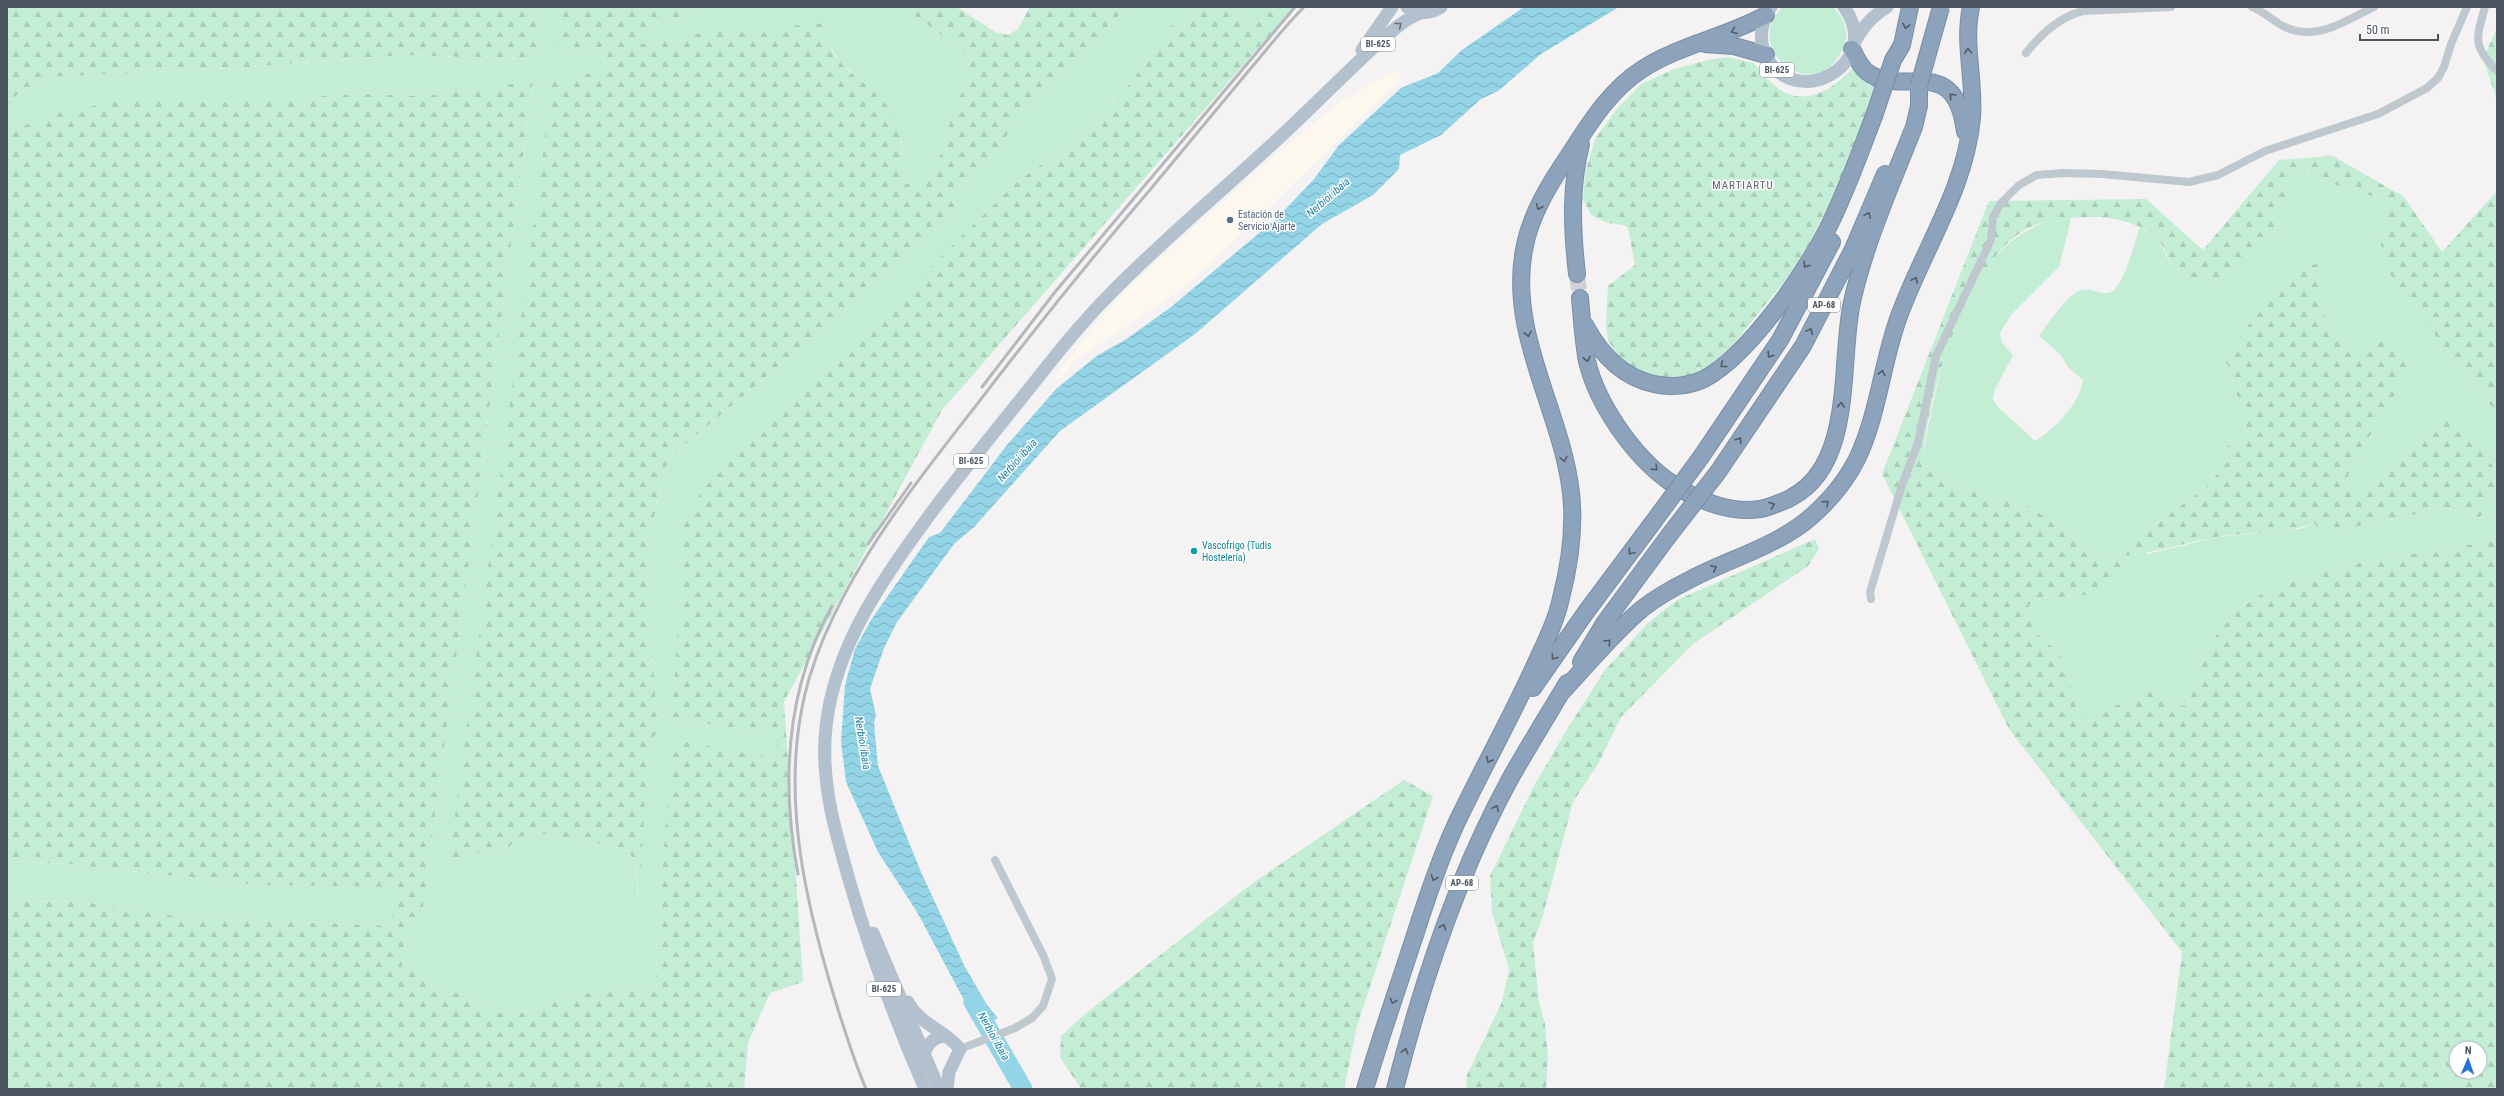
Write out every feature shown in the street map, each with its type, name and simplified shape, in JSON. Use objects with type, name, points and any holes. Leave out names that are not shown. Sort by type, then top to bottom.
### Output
[{"type":"highway","points":[[1909,125],[1852,300],[1848,322],[1840,413],[1835,440],[1816,478],[1793,497],[1765,508],[1743,510],[1705,501],[1684,492],[1666,480],[1631,444],[1599,396],[1587,362],[1580,303],[1584,324],[1602,352],[1615,366],[1632,376],[1661,386],[1682,386],[1705,378],[1738,352],[1806,265],[1828,228],[1878,117],[1893,60],[1902,44],[1910,7]]},
{"type":"highway","name":"AP-68","points":[[1395,1089],[1423,988],[1456,896],[1510,780],[1605,622],[1718,472],[1802,346],[1853,249],[1909,125],[1941,7]]},
{"type":"highway","points":[[1563,691],[1644,607],[1690,579],[1788,533],[1820,509],[1845,480],[1858,458],[1866,435],[1885,360],[1899,315],[1952,197],[1967,145],[1972,118],[1968,36],[1971,7]]},
{"type":"highway","points":[[1507,726],[1557,614],[1573,537],[1571,492],[1564,456],[1526,323],[1522,279],[1524,249],[1541,201],[1584,132],[1605,102],[1639,71],[1660,58],[1734,31],[1769,11]]},
{"type":"highway","points":[[1700,44],[1734,46],[1766,55]]},
{"type":"highway","points":[[1853,47],[1862,67],[1868,73],[1894,80],[1926,81],[1941,86],[1951,93],[1959,105],[1967,145]]},
{"type":"highway","name":"AP-68","points":[[1365,1089],[1432,884],[1454,828],[1507,726],[1586,612],[1701,457],[1780,340],[1836,234],[1878,117]]},
{"type":"highway","points":[[1577,274],[1572,200],[1576,164],[1584,132]]},
{"type":"main road","name":"BI-625","points":[[1339,80],[1368,44],[1392,7]]},
{"type":"main road","points":[[1407,7],[1421,13],[1429,13],[1441,7]]},
{"type":"main road","points":[[1844,7],[1852,20],[1853,47]]},
{"type":"main road","name":"BI-625","points":[[1769,11],[1762,35],[1766,55],[1772,64],[1784,75],[1800,81],[1811,81],[1822,79],[1841,68],[1864,26],[1873,16],[1887,7]]},
{"type":"main road","name":"BI-625","points":[[925,1089],[878,973],[853,899],[851,886],[831,815],[827,793],[825,745],[830,697],[836,676],[852,636],[871,602],[915,536],[960,475],[1076,330],[1154,252],[1296,122],[1395,28],[1408,18],[1421,13]]},
{"type":"main road","points":[[851,886],[870,926],[939,1089]]},
{"type":"main road","points":[[870,926],[880,938],[909,1004],[917,1015],[952,1040],[957,1054],[949,1072],[947,1089]]},
{"type":"main road","points":[[878,973],[889,988],[916,1052],[925,1059],[943,1066],[957,1054]]},
{"type":"main road","points":[[930,1089],[925,1059],[934,1039],[945,1036]]},
{"type":"street","points":[[2026,53],[2056,23],[2081,9],[2171,7]]},
{"type":"street","points":[[2252,7],[2283,26],[2303,34],[2313,34],[2332,28],[2374,7]]},
{"type":"street","points":[[1871,599],[1870,592],[1902,484],[1918,443],[1936,356],[1991,240],[1993,217],[2000,203],[2019,185],[2037,175],[2062,173],[2102,174],[2188,182],[2218,175],[2265,151],[2378,114],[2427,88],[2444,67],[2453,37],[2467,7]]},
{"type":"street","points":[[2485,7],[2477,35],[2480,53],[2497,71]]},
{"type":"street","points":[[957,1054],[1015,1028],[1032,1018],[1043,1006],[1052,979],[995,860]]},
{"type":"shaded area","name":"Estación de Servicio Ajarte","points":[[1396,70],[1401,79],[1245,231],[1183,288],[1075,360],[1059,380],[1055,377],[1091,329],[1126,290],[1158,260],[1285,146],[1345,99]]},
{"type":"green space","points":[[7,7],[543,7],[536,57],[521,59],[404,55],[236,68],[48,77],[7,101]]},
{"type":"green space","points":[[543,7],[563,7],[557,54],[608,46],[446,883],[462,860],[477,853],[505,850],[520,837],[533,832],[612,846],[628,851],[636,862],[638,900],[648,740],[658,733],[645,555],[668,459],[854,303],[961,208],[952,202],[988,161],[1017,122],[1086,53],[1126,7],[1198,7],[1185,20],[1168,28],[1162,41],[1124,91],[1067,146],[1017,182],[979,219],[673,725],[681,720],[778,734],[777,759],[672,740],[655,989],[574,994],[526,1012],[507,1016],[403,968],[401,959],[409,928],[421,920],[533,82],[425,96],[357,94],[42,116],[7,136],[7,101],[48,77],[236,68],[404,55],[521,59],[536,57]]},
{"type":"green space","points":[[563,7],[706,7],[643,29],[641,44],[695,34],[826,23],[828,41],[833,52],[850,71],[888,106],[894,117],[900,134],[906,185],[914,178],[925,184],[941,154],[955,105],[970,78],[971,70],[967,59],[957,46],[902,7],[957,7],[995,32],[1008,35],[1018,29],[1030,7],[1126,7],[1086,53],[1017,122],[988,161],[952,202],[961,208],[854,303],[668,459],[645,555],[658,733],[648,740],[639,906],[636,862],[628,851],[612,846],[533,832],[520,837],[505,850],[477,853],[462,860],[446,884],[553,79],[602,72],[608,46],[556,54]]},
{"type":"green space","points":[[706,7],[902,7],[957,46],[967,59],[972,70],[970,78],[955,105],[941,154],[925,185],[914,178],[905,186],[902,142],[881,99],[839,61],[828,42],[641,44],[642,29]]},
{"type":"green space","points":[[1198,7],[1233,7],[1255,26],[1275,7],[1294,7],[942,410],[784,702],[803,982],[770,993],[748,1043],[744,1089],[7,1089],[7,901],[85,902],[174,916],[393,926],[391,901],[398,887],[256,885],[68,864],[7,861],[7,136],[42,116],[124,100],[215,103],[357,94],[425,96],[533,81],[421,921],[409,928],[401,959],[403,968],[507,1016],[526,1012],[574,994],[655,989],[671,739],[777,759],[777,734],[681,720],[672,725],[684,523],[702,490],[1017,182],[1067,146],[1124,91],[1162,41],[1168,28],[1185,20]]},
{"type":"green space","points":[[1233,7],[1275,7],[1255,26]]},
{"type":"green space","points":[[1783,7],[1833,7],[1837,11],[1846,30],[1846,41],[1832,64],[1817,73],[1802,73],[1787,67],[1775,55],[1770,40],[1771,24]]},
{"type":"green space","points":[[2497,28],[2497,100],[2483,59]]},
{"type":"green space","points":[[1728,57],[1754,63],[1766,78],[1778,88],[1790,94],[1802,96],[1815,95],[1840,80],[1854,67],[1875,84],[1848,168],[1799,263],[1732,346],[1702,372],[1675,381],[1655,378],[1637,371],[1620,357],[1608,341],[1606,325],[1608,286],[1635,265],[1628,228],[1624,225],[1608,223],[1591,215],[1583,199],[1585,173],[1595,139],[1616,110],[1641,84],[1674,69],[1712,59]]},
{"type":"green space","points":[[2333,156],[2404,197],[2442,252],[2497,191],[2497,413],[2446,350],[2387,270],[2381,245],[2388,201],[2323,181],[2298,170],[2292,172],[2274,236],[2229,280],[2217,286],[2174,271],[2160,242],[2151,234],[2136,225],[2109,218],[2093,217],[2064,219],[2037,224],[2020,233],[1999,252],[1981,277],[1965,306],[1951,339],[1931,407],[1925,438],[1922,466],[1933,468],[1954,485],[2030,507],[2056,524],[2096,557],[2109,559],[2121,556],[2121,576],[2110,587],[2080,596],[2037,598],[2029,605],[2036,633],[2057,651],[2065,663],[2078,713],[2087,721],[2132,698],[2151,692],[2158,693],[2175,703],[2186,706],[2208,645],[2239,608],[2276,585],[2318,576],[2324,569],[2490,541],[2490,530],[2497,529],[2497,1089],[2453,1089],[2450,1080],[2488,1080],[2488,1040],[2448,1040],[2448,1073],[2445,1063],[2433,1089],[2164,1089],[2182,952],[2009,729],[1882,474],[1989,201],[2146,199],[2203,250],[2279,160]]},
{"type":"green space","points":[[2298,170],[2323,181],[2388,201],[2381,245],[2446,350],[2497,413],[2497,472],[2463,424],[2435,423],[2386,476],[2351,494],[2347,480],[2351,465],[2401,382],[2381,341],[2362,350],[2352,350],[2325,322],[2323,280],[2228,365],[2237,395],[2248,408],[2246,428],[2236,441],[2223,449],[2228,461],[2206,487],[2140,536],[2147,554],[2218,537],[2300,529],[2315,523],[2340,530],[2447,508],[2480,518],[2497,485],[2497,529],[2490,530],[2490,541],[2324,569],[2318,576],[2276,585],[2239,608],[2208,645],[2186,706],[2175,703],[2158,693],[2151,692],[2132,698],[2087,722],[2078,714],[2065,663],[2057,651],[2036,633],[2029,605],[2037,598],[2080,596],[2121,556],[2109,559],[2096,557],[2056,524],[2030,507],[1954,485],[1933,468],[1921,466],[1934,400],[1954,330],[1968,298],[1986,268],[2008,244],[2048,220],[2062,217],[2071,219],[2059,267],[2011,315],[2000,333],[2001,341],[2013,356],[1995,389],[1993,399],[1997,406],[2035,441],[2051,430],[2065,415],[2077,398],[2081,389],[2083,380],[2068,367],[2061,355],[2039,336],[2070,297],[2076,292],[2085,289],[2102,293],[2114,290],[2126,269],[2140,227],[2158,239],[2174,271],[2217,286],[2228,280],[2274,236],[2292,172]]},
{"type":"green space","points":[[2318,264],[2323,280],[2325,322],[2352,350],[2376,342],[2390,342],[2396,346],[2406,364],[2403,377],[2391,402],[2351,465],[2347,480],[2351,493],[2386,476],[2435,423],[2448,416],[2455,417],[2463,424],[2497,472],[2497,485],[2480,518],[2447,508],[2340,530],[2320,529],[2314,523],[2303,527],[2279,531],[2217,537],[2133,555],[2121,556],[2140,536],[2206,487],[2228,461],[2223,449],[2236,441],[2243,433],[2247,423],[2248,408],[2237,395],[2228,365],[2223,359],[2275,290],[2304,266]]},
{"type":"green space","points":[[1815,539],[1819,549],[1808,566],[1693,644],[1621,717],[1598,764],[1573,802],[1542,919],[1533,942],[1539,1002],[1545,1024],[1548,1056],[1546,1089],[1466,1089],[1467,1075],[1502,1002],[1509,969],[1492,912],[1490,876],[1534,786],[1566,731],[1605,670],[1649,622],[1677,600]]},
{"type":"green space","points":[[1404,780],[1433,796],[1357,1026],[1344,1089],[1081,1089],[1060,1057],[1061,1036],[1085,1014],[1250,885]]},
{"type":"green space","points":[[7,861],[68,864],[256,885],[398,887],[391,901],[394,926],[174,916],[85,902],[7,901]]},
{"type":"green space","points":[[2445,1063],[2448,1073],[2448,1080],[2450,1080],[2453,1089],[2433,1089]]},
{"type":"water","points":[[1524,7],[1619,7],[1541,54],[1498,91],[1481,99],[1441,135],[1400,155],[1399,169],[1373,195],[1322,224],[1195,334],[1060,431],[974,527],[954,544],[897,622],[884,648],[870,689],[876,715],[874,723],[878,766],[921,872],[964,965],[987,1005],[998,1018],[979,1028],[917,912],[878,852],[846,782],[841,742],[845,685],[855,649],[871,620],[929,537],[940,533],[1007,445],[1056,389],[1098,355],[1125,340],[1171,307],[1277,218],[1314,179],[1339,145],[1401,88],[1438,73],[1462,50]]},
{"type":"waterway","name":"Nerbioi ibaia","points":[[973,1002],[1023,1089]]},
{"type":"tunnel","points":[[1577,274],[1580,298]]},
{"type":"railway","points":[[982,387],[1055,292],[1295,7]]},
{"type":"railway","points":[[866,1089],[852,1054],[814,924],[800,854],[797,819],[795,784],[796,748],[801,713],[811,671],[827,630],[847,589],[871,549],[924,473],[1083,269],[1274,40],[1304,7]]},
{"type":"railway","points":[[868,544],[911,483]]},
{"type":"railway","points":[[798,874],[790,805],[789,771],[791,737],[805,670],[817,638],[832,606]]},
{"type":"place","name":"Estación de Servicio Ajarte","points":[[1230,220]]},
{"type":"place","name":"Vascofrigo (Tudis Hostelería)","points":[[1194,551]]},
{"type":"district","name":"MARTIARTU","points":[[1743,185]]}]
